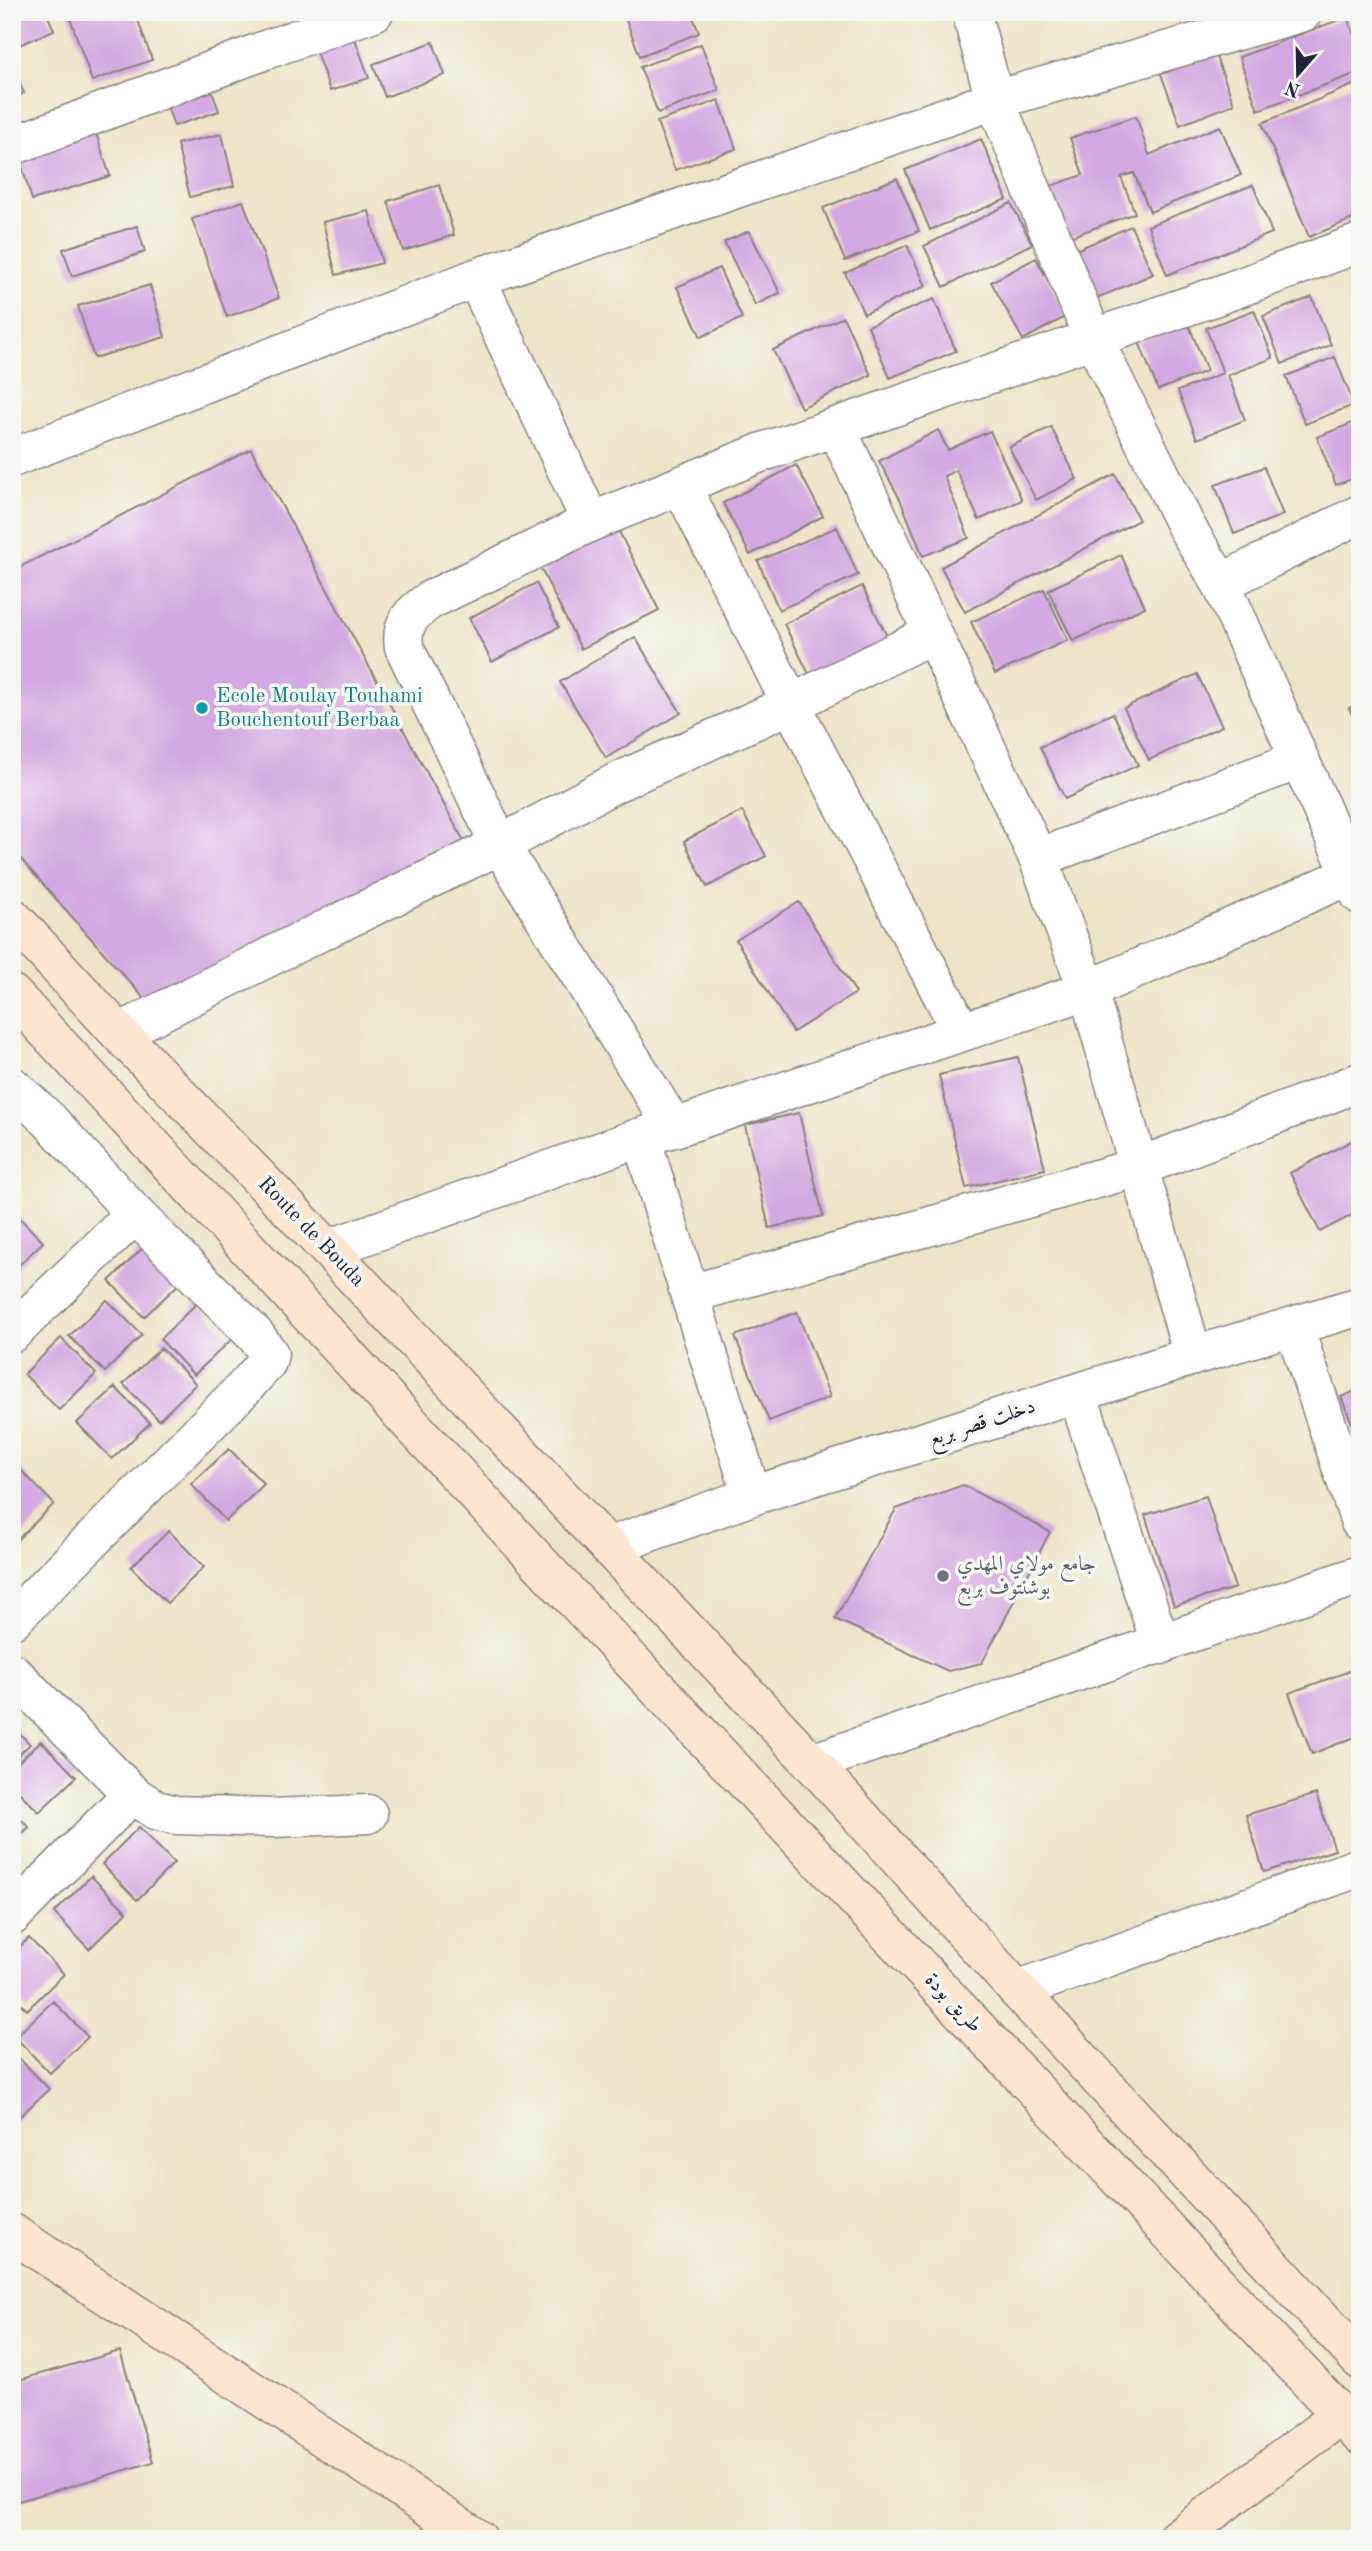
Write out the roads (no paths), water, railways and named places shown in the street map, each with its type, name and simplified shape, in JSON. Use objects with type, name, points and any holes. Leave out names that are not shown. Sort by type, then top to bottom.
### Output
[{"type":"main road","name":"Route de Bouda","points":[[12,917],[608,1547]]},
{"type":"main road","name":"طريق بودة","points":[[12,994],[547,1571],[1350,2425]]},
{"type":"main road","points":[[608,1547],[812,1763],[1017,1990],[1360,2360]]},
{"type":"main road","points":[[12,2233],[478,2539]]},
{"type":"main road","points":[[1176,2539],[1350,2425]]},
{"type":"street","points":[[12,146],[374,12]]},
{"type":"street","points":[[328,1249],[657,1133],[1088,990],[1357,880],[1299,760],[1221,583],[1187,528],[1093,338],[995,100],[971,12]]},
{"type":"street","points":[[12,458],[476,278],[995,100],[1303,12]]},
{"type":"street","points":[[752,1496],[690,1294],[657,1133],[500,845],[404,647],[402,635],[408,616],[430,600],[590,522],[760,453],[1360,243]]},
{"type":"street","points":[[476,278],[590,522]]},
{"type":"street","points":[[836,427],[1038,858],[1088,990],[1193,1356]]},
{"type":"street","points":[[681,485],[790,704],[961,1031]]},
{"type":"street","points":[[1221,583],[1360,514]]},
{"type":"street","points":[[119,1033],[500,845],[615,783],[790,704],[932,634]]},
{"type":"street","points":[[1038,858],[1299,760]]},
{"type":"street","points":[[690,1294],[1139,1167],[1360,1082]]},
{"type":"street","points":[[12,1086],[49,1120],[135,1214],[256,1336],[269,1354],[267,1362],[12,1620]]},
{"type":"street","points":[[12,1333],[135,1214]]},
{"type":"street","name":"دخلت قصر بربع","points":[[608,1547],[752,1496],[1360,1306]]},
{"type":"street","points":[[1294,1327],[1360,1522]]},
{"type":"street","points":[[1077,1393],[1161,1645]]},
{"type":"street","points":[[812,1763],[1360,1575]]},
{"type":"street","points":[[12,1672],[132,1794],[156,1810],[176,1815],[273,1818],[368,1814]]},
{"type":"street","points":[[12,1916],[132,1794]]},
{"type":"street","points":[[1017,1990],[1360,1867]]},
{"type":"place","name":"Ecole Moulay Touhami Bouchentouf Berbaa","points":[[202,708]]},
{"type":"place","name":"جامع مولاي المهدي بوشنتوف بربع","points":[[943,1576]]}]
